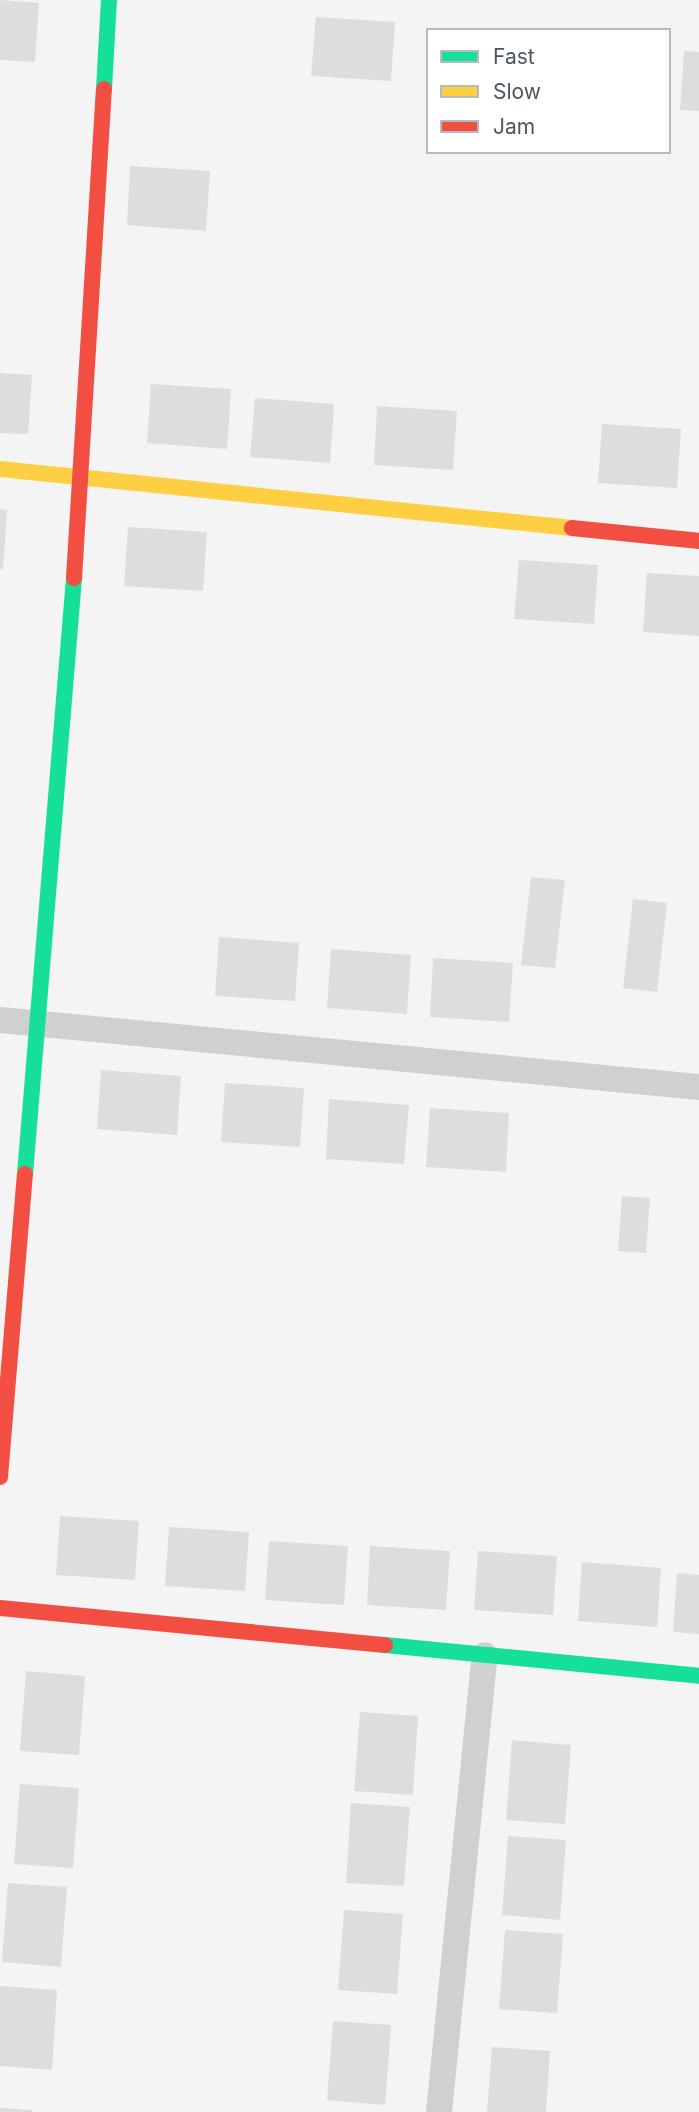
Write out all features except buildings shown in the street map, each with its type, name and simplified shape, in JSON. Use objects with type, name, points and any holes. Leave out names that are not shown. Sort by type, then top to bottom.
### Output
[{"type":"street","points":[[0,1476],[82,476],[110,0]]},
{"type":"street","points":[[0,469],[699,541]]},
{"type":"street","points":[[0,1020],[699,1087]]},
{"type":"street","points":[[0,1608],[699,1676]]},
{"type":"street","points":[[439,2112],[485,1655]]},
{"type":"traffic: fast","points":[[104,89],[109,0]]},
{"type":"traffic: fast","points":[[25,1174],[74,578]]},
{"type":"traffic: fast","points":[[385,1645],[699,1676]]},
{"type":"traffic: slow","points":[[0,469],[572,528]]},
{"type":"traffic: jam","points":[[74,578],[104,89]]},
{"type":"traffic: jam","points":[[572,528],[699,541]]},
{"type":"traffic: jam","points":[[0,1477],[25,1174]]},
{"type":"traffic: jam","points":[[0,1608],[385,1645]]}]
